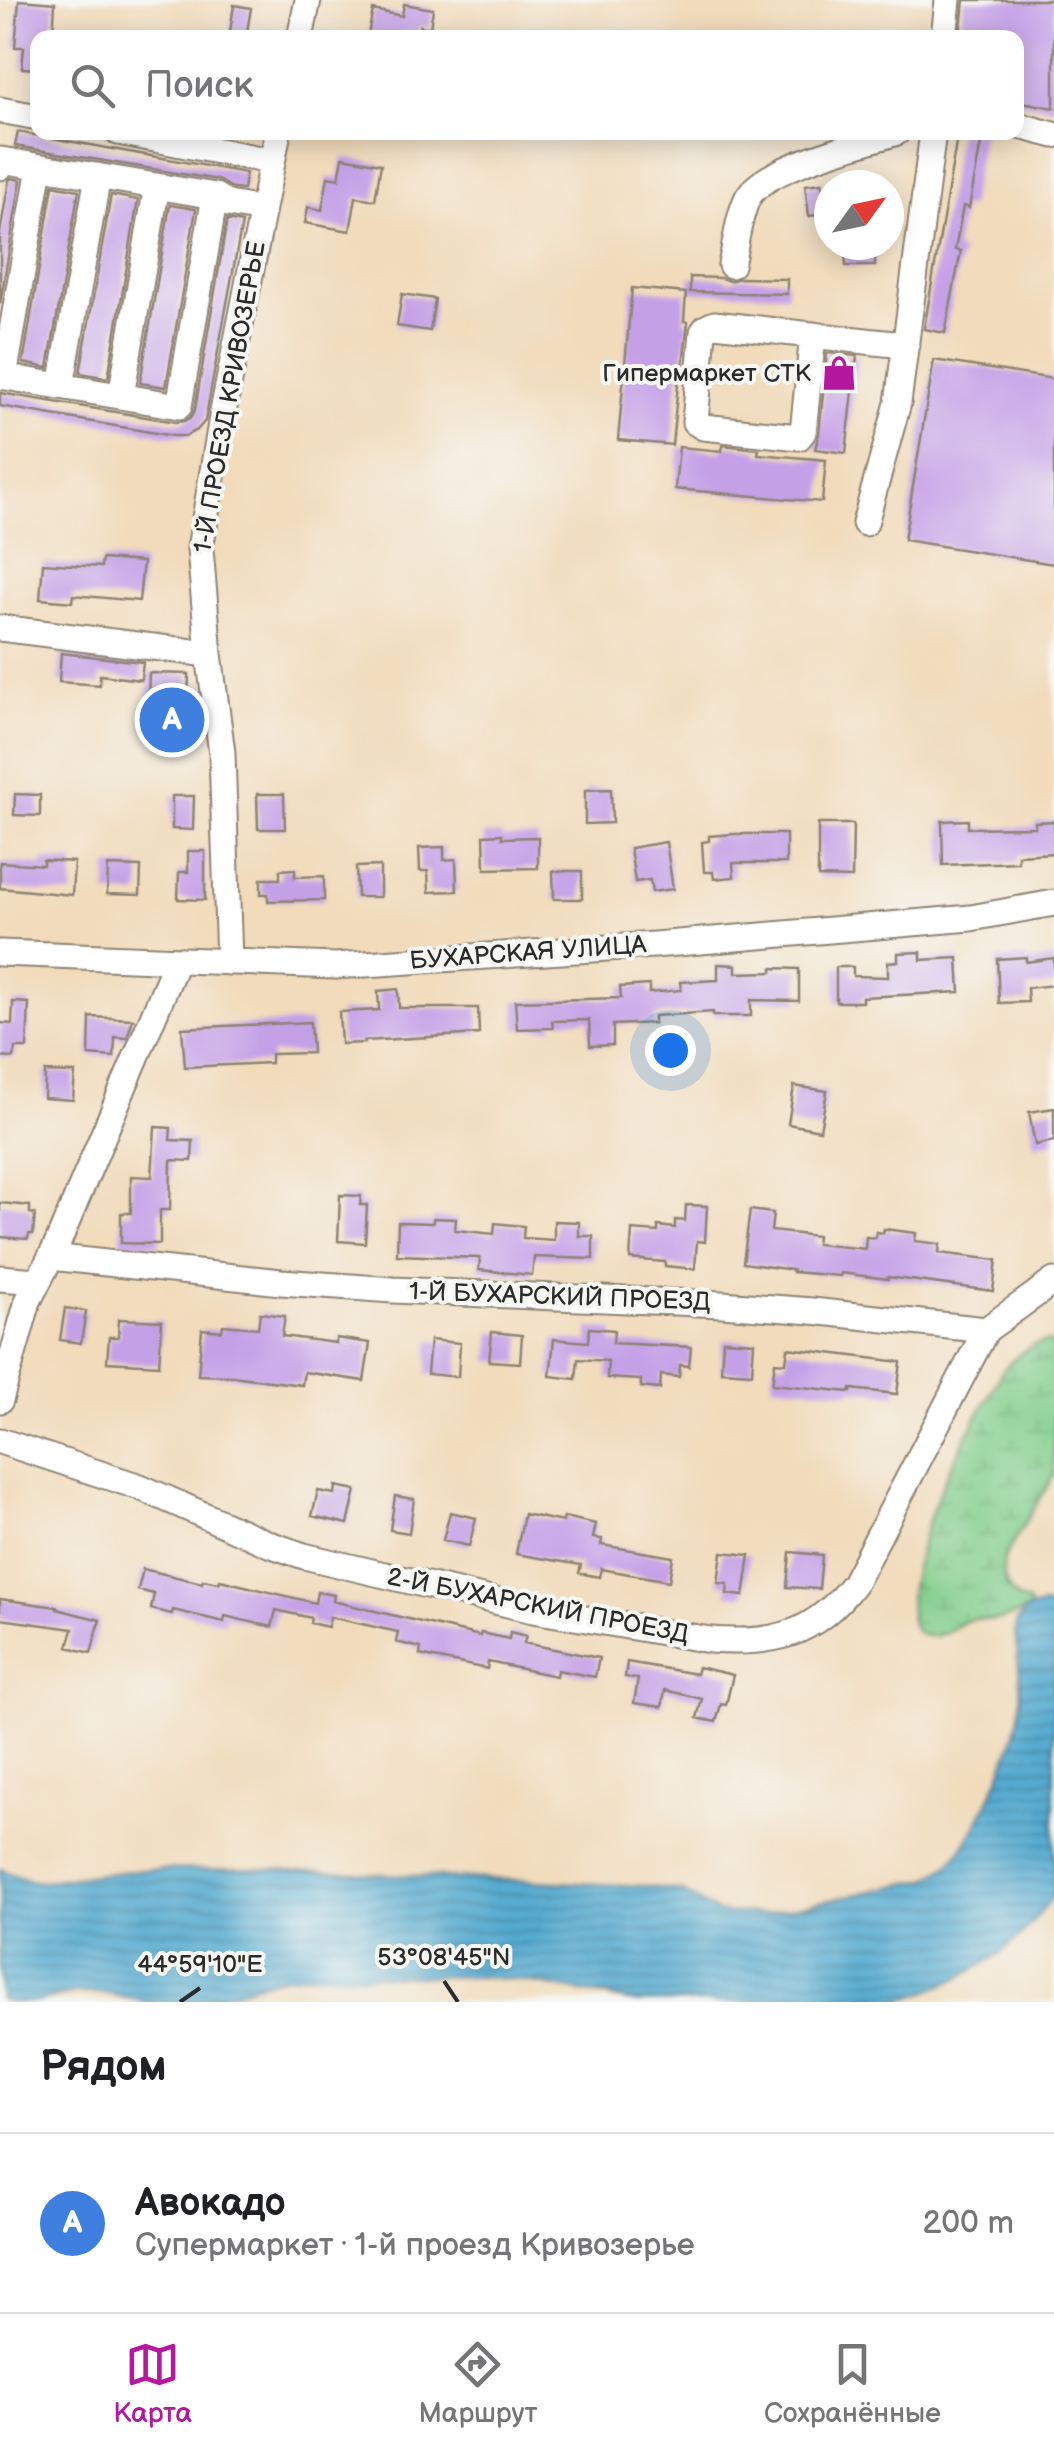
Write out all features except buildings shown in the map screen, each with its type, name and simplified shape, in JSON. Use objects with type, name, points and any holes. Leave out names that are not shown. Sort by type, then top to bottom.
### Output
[{"type":"street","points":[[302,30],[308,0]]},
{"type":"street","points":[[945,30],[948,0]]},
{"type":"street","points":[[0,110],[30,116]]},
{"type":"street","points":[[1024,128],[1054,135]]},
{"type":"street","points":[[160,140],[271,161]]},
{"type":"street","name":"1-Й ПРОЕЗД КРИВОЗЕРЬЕ","points":[[229,962],[223,768],[200,548],[276,140]]},
{"type":"street","points":[[731,265],[743,212],[756,186],[782,170],[873,140]]},
{"type":"street","points":[[865,523],[901,385],[932,140]]},
{"type":"street","points":[[0,167],[1,160],[40,166],[215,196],[228,204],[262,210]]},
{"type":"street","points":[[40,166],[2,377],[179,406],[215,196]]},
{"type":"street","points":[[61,386],[98,176]]},
{"type":"street","points":[[120,396],[157,186]]},
{"type":"street","points":[[813,334],[799,436],[703,427],[696,422],[703,332],[714,324],[813,334],[906,345]]},
{"type":"street","points":[[0,628],[209,654]]},
{"type":"street","name":"БУХАРСКАЯ УЛИЦА","points":[[0,953],[334,966],[654,945],[971,918],[1054,903]]},
{"type":"street","points":[[0,1400],[37,1281],[51,1257],[177,960]]},
{"type":"street","name":"1-Й БУХАРСКИЙ ПРОЕЗД","points":[[51,1257],[282,1282],[722,1304],[986,1330]]},
{"type":"street","points":[[0,1278],[37,1281]]},
{"type":"street","points":[[986,1330],[1054,1282]]},
{"type":"street","name":"2-Й БУХАРСКИЙ ПРОЕЗД","points":[[0,1441],[118,1479],[304,1556],[532,1610],[710,1640],[764,1640],[792,1634],[820,1620],[854,1584],[986,1330]]},
{"type":"green space","points":[[1047,1342],[1054,1344],[1054,1475],[1003,1563],[1011,1592],[1029,1603],[1030,1608],[1003,1619],[970,1620],[934,1636],[920,1634],[912,1623],[912,1582],[942,1486],[1003,1370],[1023,1352]]},
{"type":"water","points":[[1044,1606],[1054,1609],[1054,1895],[1008,1947],[969,1973],[925,1992],[896,2002],[635,2002],[518,1980],[309,1974],[279,1977],[200,2002],[146,2002],[104,1993],[75,1993],[36,2002],[0,1999],[0,1869],[37,1882],[137,1870],[262,1869],[644,1886],[681,1891],[718,1913],[764,1914],[927,1879],[947,1866],[962,1848],[995,1787],[1020,1706],[1016,1623],[1025,1612]]},
{"type":"place","name":"Гипермаркет СТК","points":[[839,373]]},
{"type":"place","name":"Авокадо","points":[[172,720]]}]
